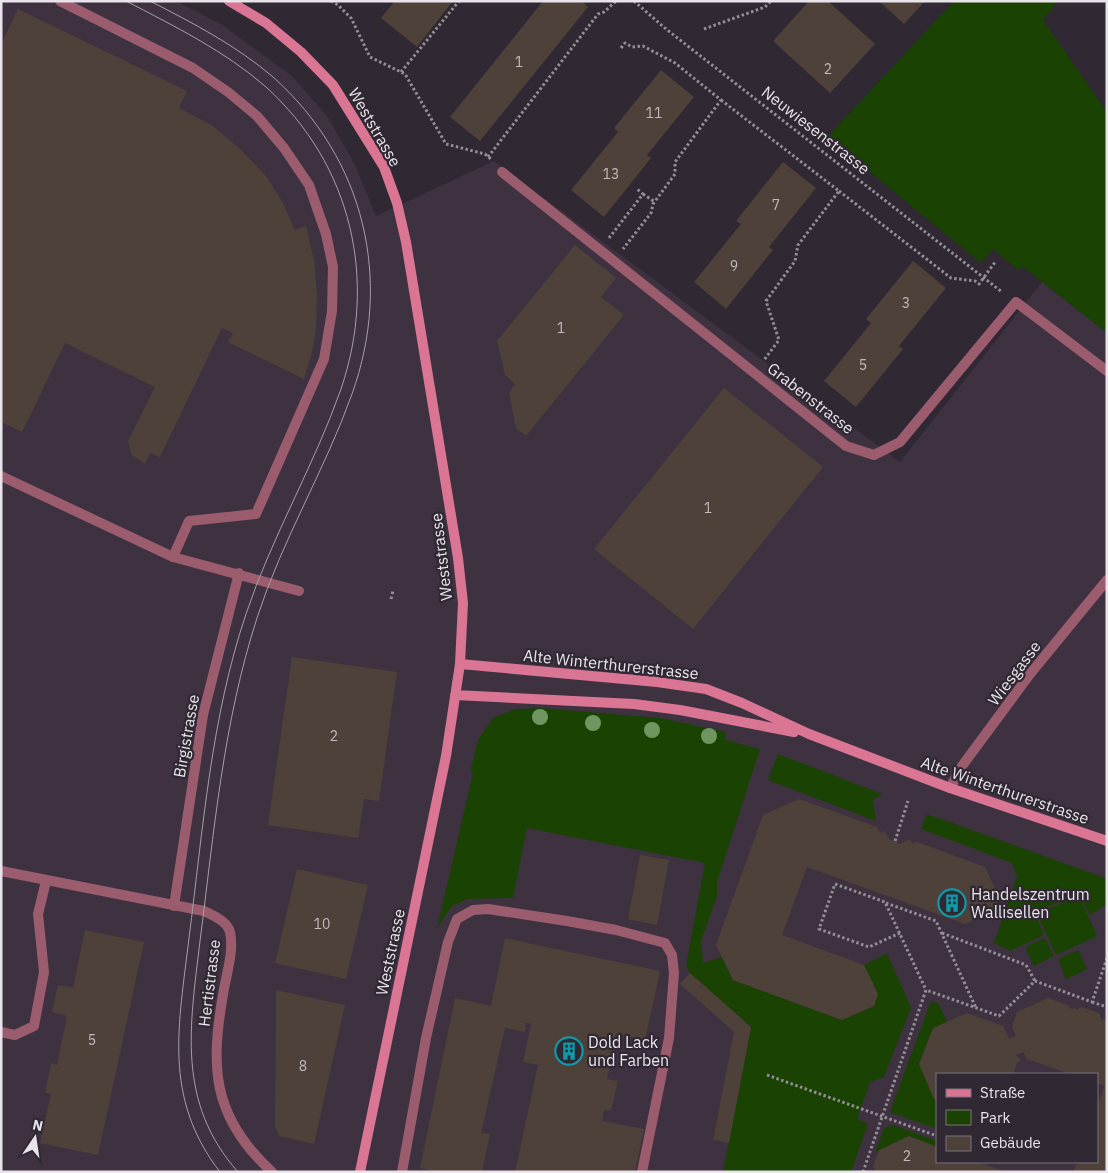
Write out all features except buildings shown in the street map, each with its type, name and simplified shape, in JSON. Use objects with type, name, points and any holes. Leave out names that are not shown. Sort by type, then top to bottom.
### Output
[{"type":"main road","name":"Weststrasse","points":[[229,1],[280,35],[301,52],[333,85],[384,167],[397,203],[406,242],[454,529],[463,603],[460,664],[444,766],[360,1172]]},
{"type":"main road","name":"Alte Winterthurerstrasse","points":[[460,664],[657,682],[706,689],[742,703],[809,734],[950,788],[1107,841]]},
{"type":"main road","name":"Alte Winterthurerstrasse","points":[[455,695],[634,704],[680,710],[809,734]]},
{"type":"street","points":[[60,1],[193,68],[228,92],[257,116],[284,148],[309,185],[326,234],[333,267],[332,311],[324,359],[256,514],[190,521],[173,557]]},
{"type":"street","name":"Grabenstrasse","points":[[502,172],[846,446],[874,455],[900,442],[1016,302]]},
{"type":"street","points":[[1016,302],[1107,371]]},
{"type":"street","points":[[1,476],[173,557],[299,591]]},
{"type":"street","name":"Birgistrasse","points":[[174,906],[203,715],[239,574]]},
{"type":"street","name":"Wiesgasse","points":[[950,788],[962,766],[1030,674],[1107,580]]},
{"type":"street","name":"Hertistrasse","points":[[1,872],[204,911],[220,918],[230,931],[231,948],[219,1018],[216,1058],[221,1096],[232,1123],[245,1144],[271,1171]]},
{"type":"street","points":[[1,1032],[15,1034],[34,1026],[44,972],[38,914],[46,881]]},
{"type":"street","points":[[402,1172],[426,1038],[448,942],[457,919],[474,910],[488,909],[616,930],[665,943],[672,955],[674,973],[669,1038],[642,1172]]},
{"type":"path","points":[[331,1],[338,4],[351,18],[370,57],[405,74],[446,144],[485,154],[495,162]]},
{"type":"path","points":[[401,72],[459,1]]},
{"type":"path","points":[[488,157],[598,14],[604,12],[616,1]]},
{"type":"path","name":"Neuwiesenstrasse","points":[[634,1],[666,29],[1016,302]]},
{"type":"path","points":[[704,29],[765,7],[771,1]]},
{"type":"path","points":[[620,48],[625,43],[632,47],[644,46],[675,63],[950,278],[975,281],[979,284],[996,261]]},
{"type":"path","points":[[621,252],[651,214],[654,202],[675,174],[675,162],[721,100]]},
{"type":"path","points":[[637,188],[654,202]]},
{"type":"path","points":[[762,362],[779,340],[766,301],[795,262],[798,245],[839,191]]},
{"type":"path","points":[[609,239],[643,194]]},
{"type":"path","points":[[391,599],[393,591]]},
{"type":"path","points":[[895,841],[908,801]]},
{"type":"path","points":[[900,933],[869,947],[819,929],[836,884],[936,921],[976,1008]]},
{"type":"path","points":[[863,1172],[926,990],[885,902]]},
{"type":"path","points":[[942,933],[1026,965],[1035,981],[1107,1007]]},
{"type":"path","points":[[1092,1002],[1107,958]]},
{"type":"path","points":[[926,990],[999,1016],[1035,981]]},
{"type":"path","points":[[766,1075],[936,1136]]},
{"type":"shaded area","points":[[1,1],[176,1],[221,24],[292,76],[327,116],[354,163],[376,216],[494,161],[900,462],[1042,282],[1107,333],[1107,1172],[1,1172]]},
{"type":"green space","points":[[954,1],[1058,1],[1043,20],[1107,112],[1107,333],[1022,266],[1018,270],[993,249],[981,263],[827,137]]},
{"type":"green space","points":[[542,708],[660,718],[726,732],[725,740],[760,749],[717,882],[717,896],[701,941],[703,963],[722,957],[733,980],[842,1020],[874,1006],[878,994],[864,965],[887,953],[911,1008],[884,1077],[870,1082],[857,1119],[868,1124],[851,1172],[723,1172],[751,1027],[690,973],[686,966],[705,863],[527,828],[513,898],[467,899],[452,906],[437,928],[473,773],[470,772],[478,740],[493,718],[515,709]]},
{"type":"green space","points":[[778,754],[882,794],[873,800],[876,821],[768,780]]},
{"type":"green space","points":[[927,814],[1105,878],[1107,904],[1090,915],[1079,894],[1034,912],[1044,935],[1010,951],[994,943],[1017,877],[1012,863],[921,829]]},
{"type":"green space","points":[[1079,895],[1097,936],[1056,955],[1037,914]]},
{"type":"green space","points":[[1045,938],[1054,956],[1034,966],[1025,947]]},
{"type":"green space","points":[[1078,950],[1087,969],[1066,979],[1058,959]]},
{"type":"green space","points":[[931,1001],[939,1004],[947,1022],[933,1029],[919,1064],[934,1099],[936,1100],[936,1129],[890,1112]]},
{"type":"green space","points":[[893,1125],[936,1141],[936,1147],[909,1136],[875,1153],[884,1128]]},
{"type":"tram line","points":[[126,1],[199,40],[234,62],[266,87],[295,118],[319,152],[337,188],[350,226],[356,266],[357,307],[352,348],[341,389],[318,446],[256,585],[234,653],[216,733],[181,1000],[179,1059],[182,1088],[189,1116],[202,1144],[220,1172]]},
{"type":"tram line","points":[[150,1],[245,55],[273,77],[304,109],[330,145],[349,183],[362,224],[369,265],[370,308],[364,351],[352,394],[267,589],[257,618],[245,658],[221,778],[196,972],[191,1033],[192,1062],[196,1091],[205,1118],[218,1145],[238,1172]]},
{"type":"place","name":"Handelszentrum Wallisellen","points":[[952,903]]},
{"type":"place","name":"Dold Lack und Farben","points":[[569,1051]]}]
